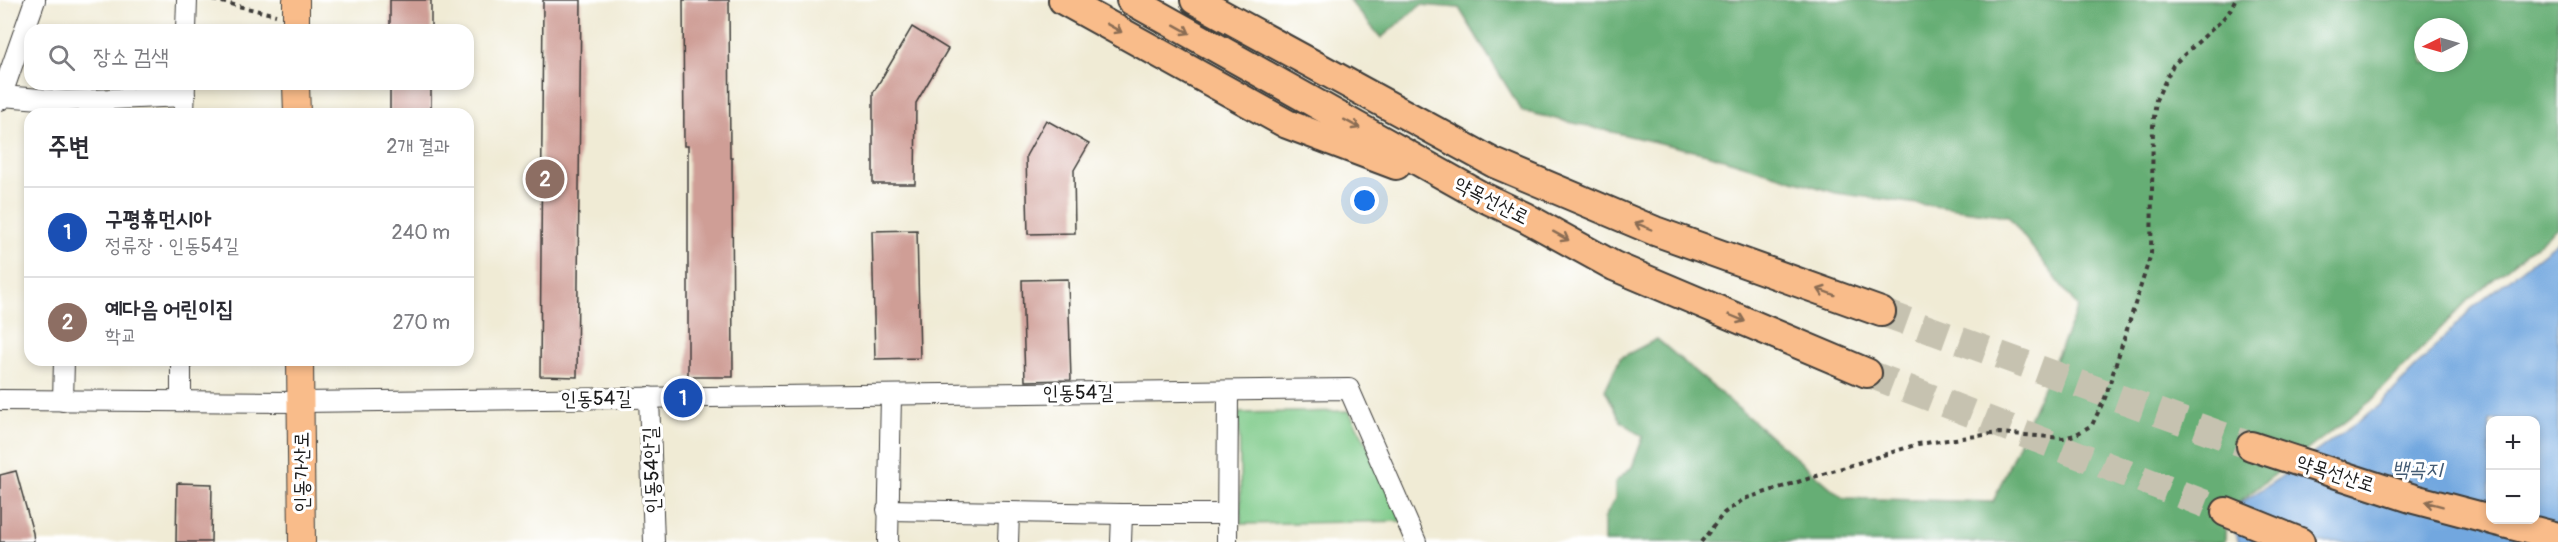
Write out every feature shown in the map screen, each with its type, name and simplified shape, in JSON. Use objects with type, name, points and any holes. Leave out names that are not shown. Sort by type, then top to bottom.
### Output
[{"type":"highway","points":[[1063,0],[1287,124],[1481,196]]},
{"type":"highway","name":"약목선산로","points":[[1131,0],[1481,196],[1525,217],[1614,266],[1867,373]]},
{"type":"highway","name":"약목선산로","points":[[1195,0],[1494,163],[1655,231],[1881,312]]},
{"type":"highway","points":[[1229,0],[1494,163]]},
{"type":"highway","name":"약목선산로","points":[[2251,446],[2414,499],[2486,518]]},
{"type":"highway","points":[[2226,512],[2300,542]]},
{"type":"highway","name":"약목선산로","points":[[2510,524],[2558,537]]},
{"type":"main road","points":[[296,90],[297,108]]},
{"type":"main road","name":"인동가산로","points":[[300,366],[302,542]]},
{"type":"street","points":[[26,24],[34,0]]},
{"type":"street","points":[[186,24],[187,0]]},
{"type":"street","points":[[24,30],[1,98],[71,107],[185,98]]},
{"type":"street","points":[[63,401],[64,366]]},
{"type":"street","points":[[181,366],[181,401]]},
{"type":"street","name":"인동54길","points":[[301,402],[1349,389],[1416,542]]},
{"type":"street","points":[[1227,542],[1228,391]]},
{"type":"street","points":[[888,542],[891,395]]},
{"type":"street","name":"인동54안길","points":[[649,398],[654,542]]},
{"type":"street","points":[[0,400],[301,402]]},
{"type":"street","points":[[887,510],[1227,514]]},
{"type":"street","points":[[1008,542],[1009,513]]},
{"type":"street","points":[[1121,542],[1122,514]]},
{"type":"path","points":[[213,0],[296,17]]},
{"type":"path","points":[[1701,542],[1724,513],[1744,499],[1918,444],[1999,433],[2063,438],[2075,435],[2092,425],[2105,398],[2151,254],[2153,120],[2156,100],[2173,65],[2221,21],[2235,0]]},
{"type":"green space","points":[[1349,0],[2558,0],[2558,227],[2467,301],[2371,401],[2226,512],[2225,542],[1604,542],[1604,519],[1615,498],[1615,482],[1632,467],[1643,437],[1621,421],[1605,390],[1620,358],[1657,339],[1843,498],[1993,502],[2078,307],[2008,216],[1836,193],[1707,154],[1522,111],[1459,8],[1421,5],[1381,38]]},
{"type":"green space","points":[[1349,411],[1409,521],[1241,524],[1239,413]]},
{"type":"water","name":"백곡지","points":[[2558,241],[2558,542],[2239,542],[2226,512],[2278,479],[2379,406],[2471,309]]},
{"type":"building","points":[[390,0],[431,0],[431,24],[390,24]]},
{"type":"building","points":[[543,0],[581,0],[577,377],[540,376]]},
{"type":"building","points":[[683,0],[729,0],[733,377],[688,377],[688,146],[684,146]]},
{"type":"building","points":[[912,27],[948,49],[916,103],[915,184],[873,184],[873,93]]},
{"type":"building","points":[[390,90],[431,90],[431,108],[390,108]]},
{"type":"building","points":[[1046,120],[1089,144],[1074,170],[1075,233],[1028,234],[1026,156]]},
{"type":"building","points":[[917,230],[920,358],[875,359],[872,231]]},
{"type":"building","points":[[1068,279],[1071,380],[1025,381],[1022,280]]},
{"type":"building","points":[[16,471],[34,542],[0,542],[0,475]]},
{"type":"building","points":[[177,483],[212,484],[211,542],[176,542]]},
{"type":"tunnel","points":[[1881,312],[2251,446]]},
{"type":"tunnel","points":[[1867,373],[2226,512]]},
{"type":"place","name":"예다음 어린이집","points":[[545,179]]},
{"type":"place","name":"구평휴먼시아","points":[[683,398]]}]
